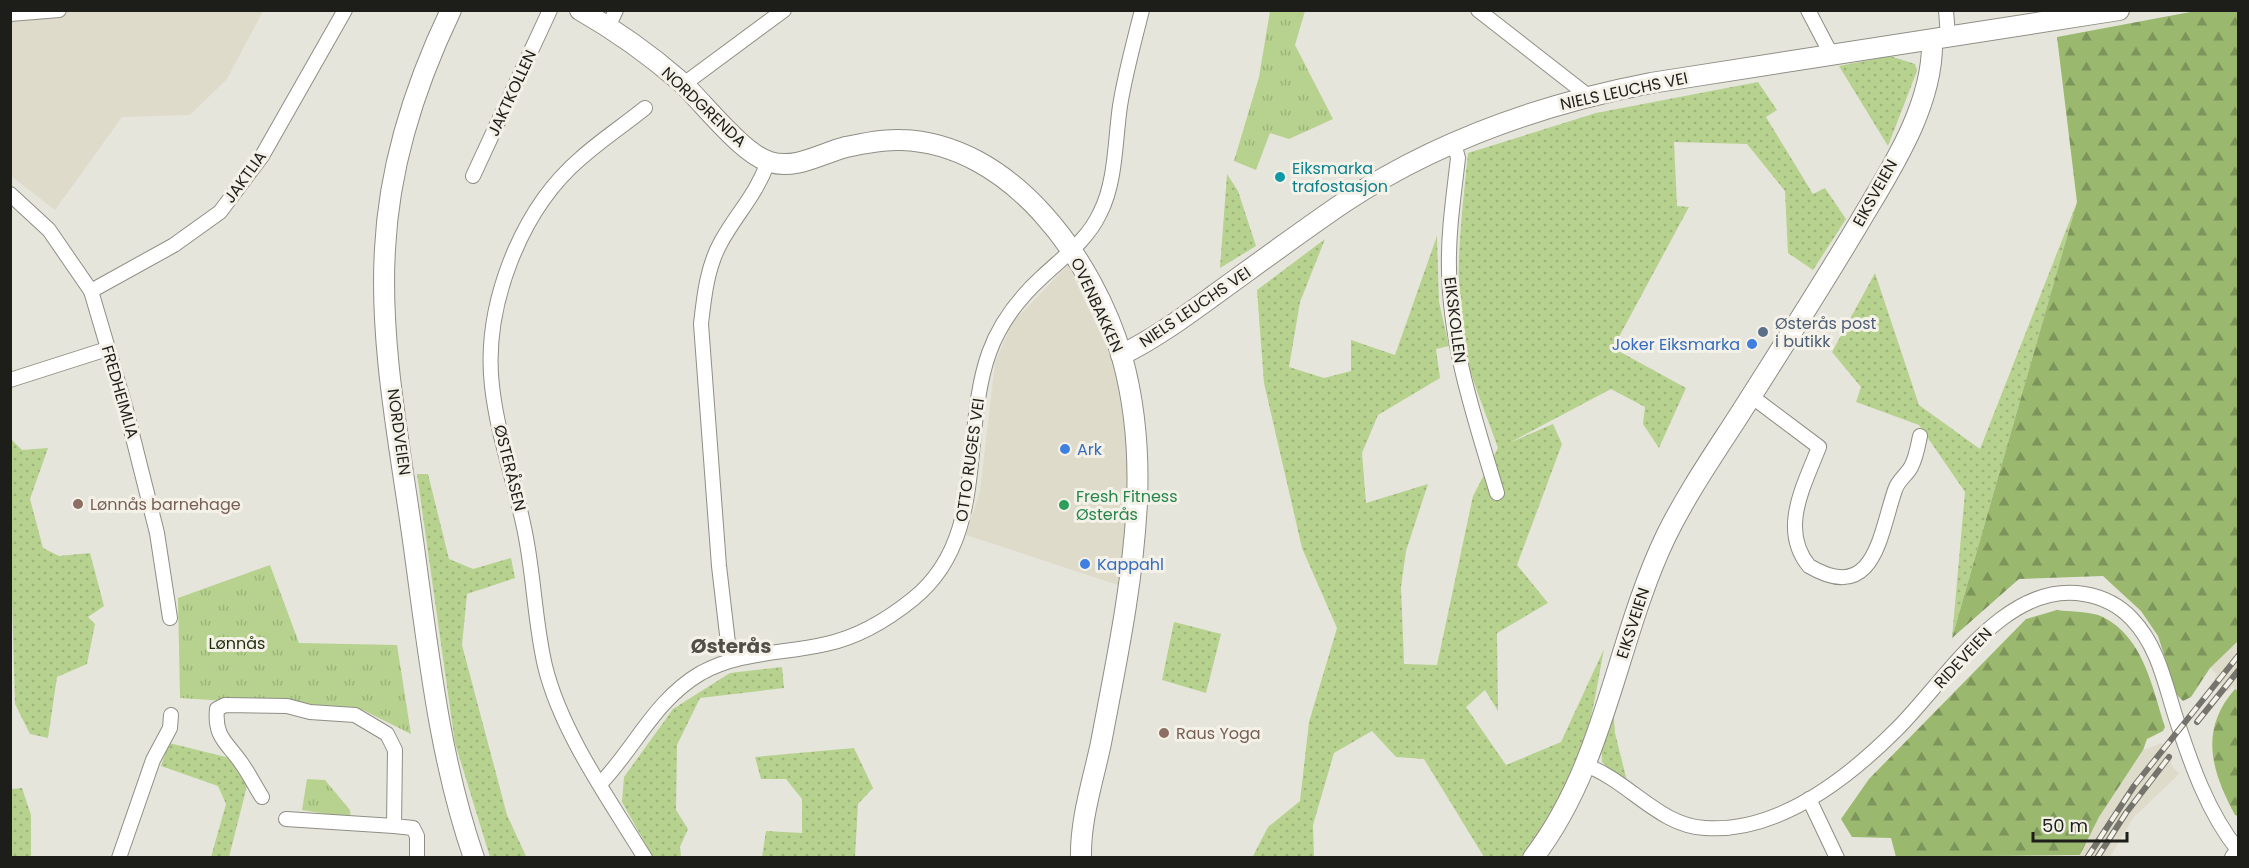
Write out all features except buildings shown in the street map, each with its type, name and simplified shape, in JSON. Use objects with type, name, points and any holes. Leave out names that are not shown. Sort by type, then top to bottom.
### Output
[{"type":"street","points":[[10,14],[59,10]]},
{"type":"street","name":"JAKTLIA","points":[[91,291],[174,245],[220,212],[262,156],[345,10]]},
{"type":"street","name":"NORDVEIEN","points":[[451,10],[414,100],[395,169],[385,249],[384,288],[389,359],[438,717],[459,809],[474,858]]},
{"type":"street","name":"JAKTKOLLEN","points":[[473,176],[550,10]]},
{"type":"street","name":"NORDGRENDA","points":[[580,10],[612,19],[684,84],[751,151],[768,162]]},
{"type":"street","points":[[684,84],[784,10]]},
{"type":"street","name":"OTTO RUGES VEI","points":[[600,783],[616,767],[661,704],[701,674],[730,660],[825,644],[849,637],[888,618],[915,598],[929,582],[952,548],[965,511],[978,399],[988,356],[996,336],[1026,294],[1072,251],[1102,211],[1110,178],[1125,78],[1142,10]]},
{"type":"street","points":[[1478,10],[1587,96]]},
{"type":"street","points":[[1808,10],[1832,56]]},
{"type":"street","name":"EIKSVEIEN","points":[[1533,858],[1559,820],[1585,765],[1632,620],[1660,549],[1689,495],[1833,268],[1897,155],[1924,91],[1940,39],[1946,10]]},
{"type":"street","name":"NIELS LEUCHS VEI","points":[[1121,355],[1141,345],[1190,313],[1344,203],[1418,159],[1502,123],[1587,96],[2119,10]]},
{"type":"street","name":"ØSTERÅSEN","points":[[645,108],[581,158],[542,204],[505,274],[498,294],[491,335],[492,385],[496,412],[523,522],[545,667],[567,728],[645,858]]},
{"type":"street","name":"OVENBAKKEN","points":[[768,162],[791,164],[846,147],[877,141],[902,140],[939,147],[977,160],[1003,177],[1029,200],[1072,251],[1088,278],[1121,355],[1136,433],[1135,528],[1124,622],[1085,819],[1081,858]]},
{"type":"street","name":"EIKSKOLLEN","points":[[1455,142],[1458,158],[1449,268],[1455,340],[1467,393],[1497,493]]},
{"type":"street","points":[[730,660],[706,404],[702,315],[709,272],[719,244],[755,194],[768,162]]},
{"type":"street","name":"FREDHEIMLIA","points":[[10,194],[49,230],[91,291],[125,406],[157,533],[170,618]]},
{"type":"street","points":[[10,380],[107,349]]},
{"type":"street","points":[[1751,396],[1819,447],[1798,502],[1795,515],[1796,540],[1809,566],[1834,576],[1855,574],[1870,562],[1877,551],[1896,487],[1910,469],[1920,436]]},
{"type":"street","name":"RIDEVEIEN","points":[[1585,765],[1612,777],[1670,818],[1704,828],[1728,828],[1757,822],[1809,799],[1896,731],[1983,635],[2005,616],[2042,596],[2080,594],[2103,599],[2124,611],[2147,639],[2158,663],[2202,787],[2238,852]]},
{"type":"street","points":[[262,797],[241,762],[221,739],[216,721],[217,709],[225,705],[287,706],[310,712],[356,715],[387,734],[393,741],[394,826]]},
{"type":"street","points":[[118,858],[153,760],[170,728],[171,715]]},
{"type":"street","points":[[1809,799],[1837,858]]},
{"type":"street","points":[[286,819],[413,828],[417,836],[417,858]]},
{"type":"street","points":[[2235,858],[2238,852]]},
{"type":"shaded area","points":[[10,11],[263,11],[227,79],[190,115],[122,117],[55,210],[11,176]]},
{"type":"shaded area","points":[[1068,265],[1113,360],[1126,435],[1129,512],[1121,586],[966,535],[980,491],[995,363],[1012,323]]},
{"type":"shaded area","points":[[2238,641],[2238,691],[2232,686],[2228,692],[2214,679],[2217,674],[2210,668]]},
{"type":"shaded area","points":[[2162,743],[2172,761],[2170,763],[2179,774],[2133,818],[2110,857],[2079,858],[2099,817],[2143,750]]},
{"type":"green space","points":[[2201,10],[2238,11],[2238,641],[2210,668],[2191,697],[2183,701],[2177,695],[2158,636],[2141,611],[2103,576],[2019,579],[1952,638],[2077,202],[2057,37]]},
{"type":"green space","points":[[1270,11],[1305,11],[1295,45],[1333,119],[1289,139],[1270,133],[1256,170],[1234,161],[1259,77]]},
{"type":"green space","points":[[1890,56],[1915,64],[1917,71],[1888,146],[1839,66]]},
{"type":"green space","points":[[1758,82],[1777,110],[1766,117],[1813,194],[1825,188],[1846,219],[1813,270],[1788,253],[1785,191],[1747,144],[1674,142],[1677,206],[1689,207],[1613,348],[1686,388],[1659,448],[1643,424],[1645,407],[1611,389],[1509,443],[1553,424],[1562,444],[1517,565],[1548,603],[1497,633],[1498,711],[1485,690],[1466,707],[1506,765],[1561,742],[1604,649],[1593,709],[1579,759],[1566,789],[1540,832],[1521,857],[1484,857],[1424,759],[1396,757],[1372,731],[1334,753],[1313,825],[1314,857],[1252,858],[1268,827],[1300,801],[1309,722],[1337,628],[1302,548],[1264,383],[1257,290],[1325,239],[1300,302],[1289,367],[1324,378],[1351,371],[1351,340],[1395,355],[1437,236],[1439,302],[1449,346],[1436,349],[1440,378],[1378,415],[1362,453],[1366,503],[1428,484],[1406,551],[1401,587],[1404,664],[1437,665],[1473,496],[1498,448],[1470,370],[1460,316],[1459,262],[1468,153],[1596,113]]},
{"type":"green space","points":[[1227,174],[1238,191],[1256,246],[1220,268]]},
{"type":"green space","points":[[2077,202],[1952,638],[1965,492],[1919,425],[1856,402],[1861,387],[1832,352],[1875,273],[1919,405],[1980,449]]},
{"type":"green space","points":[[11,439],[22,450],[48,448],[30,499],[43,548],[59,556],[90,553],[104,606],[88,617],[95,624],[87,664],[57,677],[48,738],[30,734],[15,704],[11,566]]},
{"type":"green space","points":[[417,474],[428,474],[449,559],[473,569],[511,558],[515,578],[467,594],[462,645],[507,815],[526,856],[533,857],[490,857],[455,743]]},
{"type":"green space","name":"Lønnås","points":[[270,565],[299,643],[397,645],[411,734],[363,710],[180,698],[178,598]]},
{"type":"green space","points":[[2057,610],[2098,615],[2117,626],[2128,637],[2144,665],[2165,727],[2163,731],[2147,739],[2143,750],[2099,817],[2080,855],[1896,857],[1891,838],[1852,837],[1841,819],[1869,779],[2026,619]]},
{"type":"green space","points":[[1174,622],[1221,634],[1206,693],[1162,680]]},
{"type":"green space","points":[[782,667],[784,688],[700,698],[677,745],[676,810],[688,829],[680,847],[681,857],[653,857],[622,802],[624,777],[673,709],[730,673]]},
{"type":"green space","points":[[2235,689],[2238,691],[2238,816],[2235,815],[2220,782],[2212,750],[2216,720]]},
{"type":"green space","points":[[1613,704],[1615,733],[1628,785],[1602,762],[1601,742]]},
{"type":"green space","points":[[169,743],[230,758],[248,782],[229,857],[211,857],[226,804],[218,786],[161,766]]},
{"type":"green space","points":[[854,748],[873,788],[858,804],[855,857],[762,857],[766,831],[802,833],[802,799],[786,779],[761,779],[755,757]]},
{"type":"green space","points":[[307,779],[325,780],[350,810],[351,818],[302,810]]},
{"type":"green space","points":[[22,788],[31,815],[31,857],[11,857],[11,789]]},
{"type":"railway","points":[[2087,858],[2134,786],[2238,656]]},
{"type":"railway","points":[[2197,722],[2238,671]]},
{"type":"railway","points":[[2097,858],[2126,813],[2169,757]]},
{"type":"place","name":"Eiksmarka trafostasjon","points":[[1280,177]]},
{"type":"place","name":"Østerås post i butikk","points":[[1763,332]]},
{"type":"place","name":"Joker Eiksmarka","points":[[1752,344]]},
{"type":"place","name":"Ark","points":[[1065,449]]},
{"type":"place","name":"Lønnås barnehage","points":[[78,504]]},
{"type":"place","name":"Fresh Fitness Østerås","points":[[1064,505]]},
{"type":"place","name":"Kappahl","points":[[1085,564]]},
{"type":"place","name":"Raus Yoga","points":[[1164,733]]},
{"type":"district","name":"Østerås","points":[[731,646]]}]
